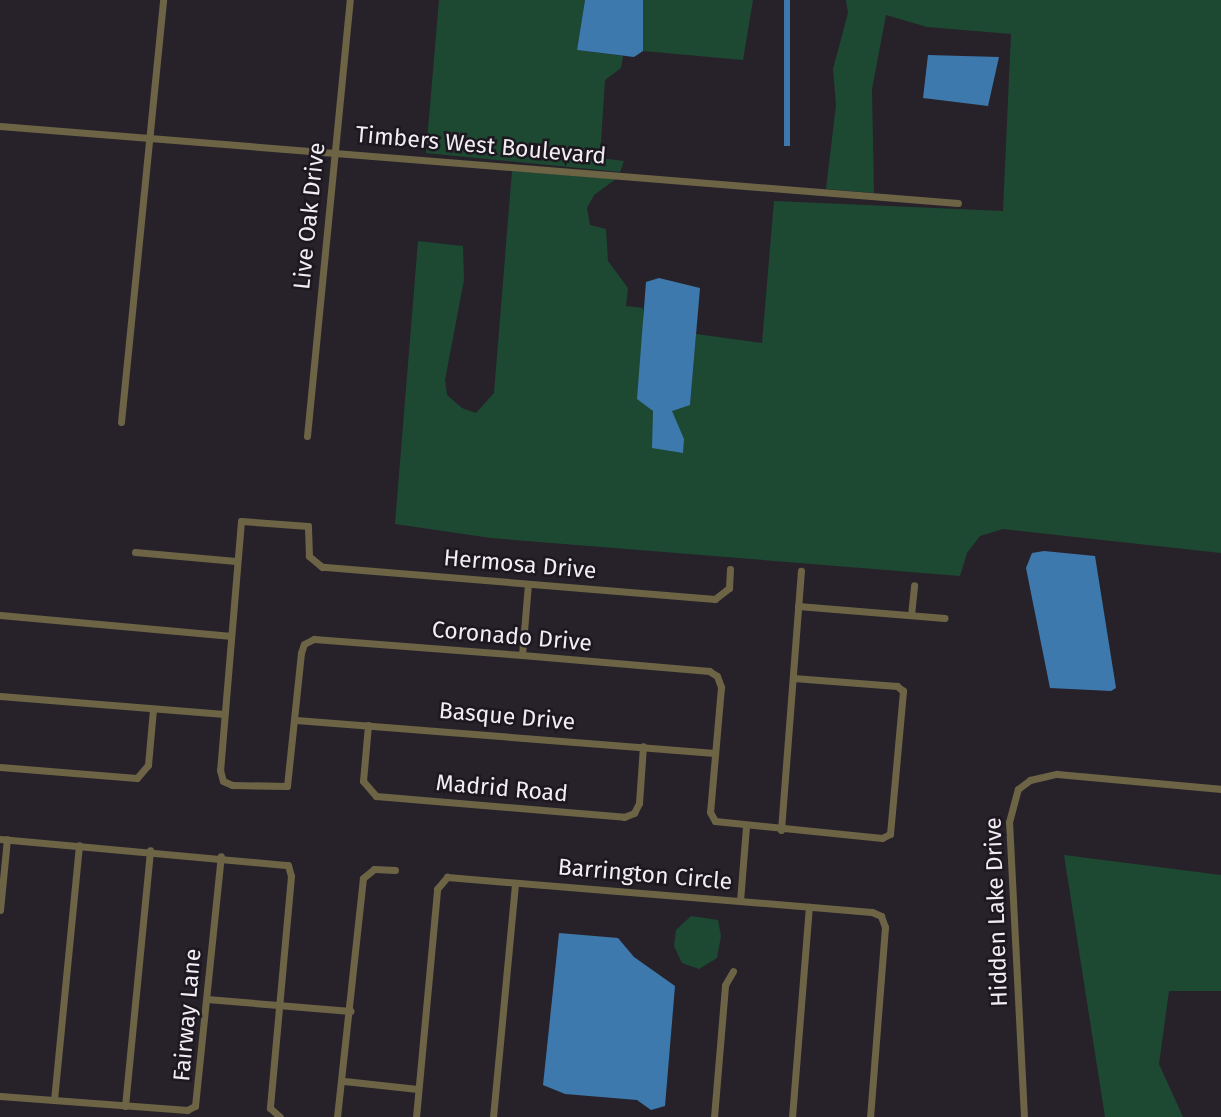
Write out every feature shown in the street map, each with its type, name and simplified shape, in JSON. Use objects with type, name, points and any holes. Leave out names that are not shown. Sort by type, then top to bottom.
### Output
[{"type":"street","points":[[121,422],[163,0]]},
{"type":"street","name":"Live Oak Drive","points":[[307,436],[350,0]]},
{"type":"street","name":"Timbers West Boulevard","points":[[0,126],[958,203]]},
{"type":"street","name":"Hermosa Drive","points":[[236,561],[241,521],[302,523],[311,533],[309,556],[314,563],[323,567],[715,599],[724,595],[730,569]]},
{"type":"street","points":[[135,552],[236,561],[220,770],[223,781],[244,786],[287,786],[296,720]]},
{"type":"street","points":[[780,830],[801,572]]},
{"type":"street","points":[[522,655],[528,584]]},
{"type":"street","points":[[912,615],[914,585]]},
{"type":"street","points":[[798,606],[945,618]]},
{"type":"street","points":[[0,615],[229,636]]},
{"type":"street","name":"Coronado Drive","points":[[296,720],[304,644],[314,639],[522,655],[709,671],[717,676],[715,753]]},
{"type":"street","points":[[715,753],[710,812],[715,821],[746,827],[882,838],[890,834],[903,691],[897,686],[793,678]]},
{"type":"street","points":[[0,696],[224,714]]},
{"type":"street","points":[[0,767],[137,778],[145,773],[153,709]]},
{"type":"street","name":"Basque Drive","points":[[296,720],[715,753]]},
{"type":"street","name":"Madrid Road","points":[[368,725],[363,781],[376,796],[624,817],[634,813],[639,803],[643,747]]},
{"type":"street","name":"Hidden Lake Drive","points":[[1024,1117],[1009,822],[1018,789],[1030,780],[1057,775],[1221,789]]},
{"type":"street","points":[[740,901],[746,827]]},
{"type":"street","points":[[0,910],[3,839],[221,856],[288,865],[291,876],[270,1108],[280,1117]]},
{"type":"street","points":[[54,1100],[79,845]]},
{"type":"street","points":[[125,1106],[150,850]]},
{"type":"street","name":"Fairway Lane","points":[[0,1096],[187,1111],[195,1106],[221,856]]},
{"type":"street","points":[[337,1117],[344,1082],[363,878],[374,869],[395,870]]},
{"type":"street","name":"Barrington Circle","points":[[416,1117],[437,889],[447,877],[809,906],[872,912],[881,916],[885,927],[870,1117]]},
{"type":"street","points":[[494,1117],[515,883]]},
{"type":"street","points":[[792,1117],[809,906]]},
{"type":"street","points":[[714,1117],[725,985],[733,971]]},
{"type":"street","points":[[208,999],[351,1011]]},
{"type":"street","points":[[344,1082],[418,1089]]},
{"type":"green space","points":[[439,0],[585,0],[577,50],[623,56],[621,68],[605,80],[600,158],[624,161],[620,172],[426,153]]},
{"type":"green space","points":[[643,0],[753,0],[743,60],[643,51]]},
{"type":"green space","points":[[846,0],[1221,0],[1221,553],[1003,529],[980,536],[967,553],[960,576],[491,538],[395,524],[418,241],[463,246],[464,280],[445,380],[447,395],[462,408],[476,413],[494,393],[512,171],[616,179],[594,195],[587,208],[590,225],[606,229],[608,261],[628,288],[626,306],[643,308],[647,405],[653,411],[690,404],[696,334],[762,343],[774,201],[1003,211],[1011,34],[927,27],[886,15],[872,89],[874,193],[826,189],[836,105],[833,69],[848,13]]},
{"type":"green space","points":[[1064,855],[1221,875],[1221,991],[1169,991],[1159,1064],[1183,1117],[1105,1117]]},
{"type":"green space","points":[[691,916],[718,920],[721,936],[717,958],[699,969],[682,963],[674,946],[676,930]]},
{"type":"water","points":[[585,0],[643,0],[643,51],[634,57],[577,50]]},
{"type":"water","points":[[784,0],[790,0],[790,146],[784,146]]},
{"type":"water","points":[[928,55],[999,57],[988,106],[923,98]]},
{"type":"water","points":[[659,278],[700,288],[690,405],[672,411],[684,439],[683,453],[652,448],[653,411],[637,399],[646,282]]},
{"type":"water","points":[[1044,551],[1095,556],[1116,688],[1111,691],[1050,688],[1026,568],[1032,553]]},
{"type":"water","points":[[559,933],[618,938],[634,957],[675,986],[665,1106],[651,1110],[637,1100],[565,1094],[543,1085]]}]
